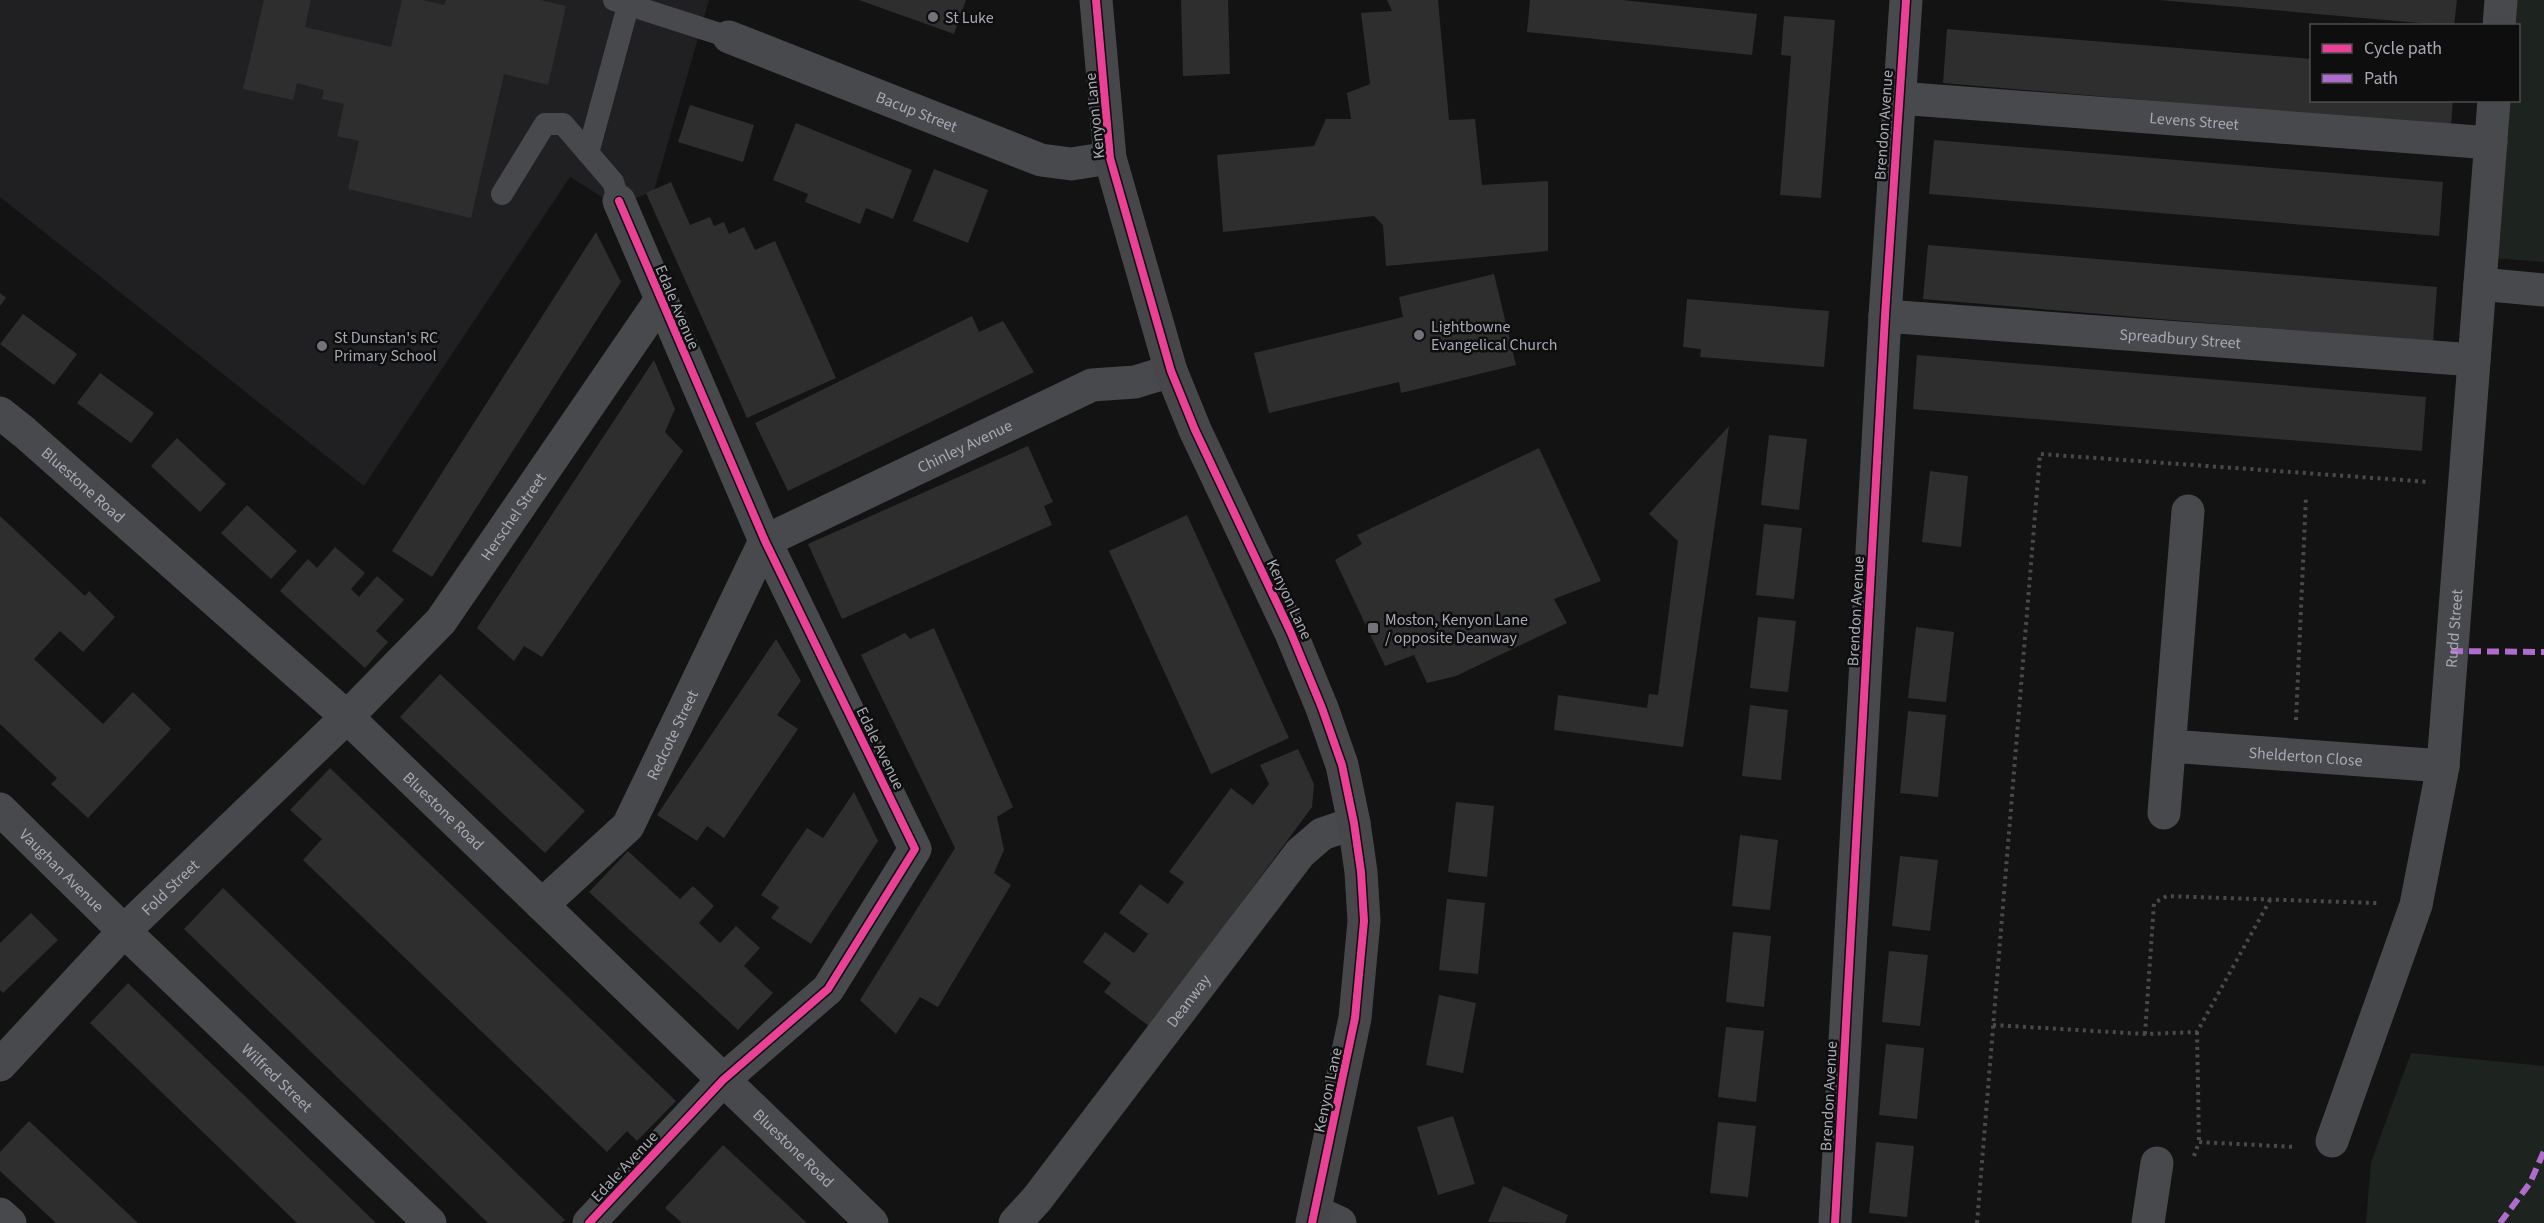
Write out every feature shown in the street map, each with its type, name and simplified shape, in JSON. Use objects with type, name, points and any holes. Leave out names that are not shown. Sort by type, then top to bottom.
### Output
[{"type":"street","name":"Kenyon Lane","points":[[1096,0],[1110,158],[1171,371],[1195,430],[1291,633],[1322,708],[1342,765],[1354,823],[1364,921],[1355,1018],[1323,1219]]},
{"type":"street","name":"Brendon Avenue","points":[[1835,1223],[1885,316],[1906,0]]},
{"type":"street","points":[[2499,24],[2501,0]]},
{"type":"street","name":"Bacup Street","points":[[729,37],[1041,160],[1071,164],[1110,158]]},
{"type":"street","name":"Levens Street","points":[[1898,98],[2491,143]]},
{"type":"street","name":"Rudd Street","points":[[2332,1141],[2416,905],[2443,766],[2494,102]]},
{"type":"street","name":"Edale Avenue","points":[[589,1223],[723,1080],[828,989],[915,849],[765,541],[619,201]]},
{"type":"street","points":[[2480,284],[2544,290]]},
{"type":"street","name":"Herschel Street","points":[[347,717],[441,621],[660,301]]},
{"type":"street","name":"Spreadbury Street","points":[[1885,316],[2474,360]]},
{"type":"street","name":"Chinley Avenue","points":[[765,541],[1092,385],[1135,382],[1171,371]]},
{"type":"street","name":"Bluestone Road","points":[[0,413],[347,717],[872,1223]]},
{"type":"street","points":[[2164,813],[2188,511]]},
{"type":"street","name":"Redcote Street","points":[[542,905],[628,826],[765,541]]},
{"type":"street","name":"Fold Street","points":[[0,1065],[124,931],[347,717]]},
{"type":"street","name":"Shelderton Close","points":[[2170,746],[2294,753],[2443,766]]},
{"type":"street","name":"Vaughan Avenue","points":[[0,809],[124,931]]},
{"type":"street","name":"Deanway","points":[[1015,1223],[1043,1211],[1300,854],[1323,834],[1354,823]]},
{"type":"street","name":"Wilfred Street","points":[[124,931],[430,1223]]},
{"type":"street","points":[[2148,1223],[2157,1163]]},
{"type":"street","points":[[0,1214],[10,1223]]},
{"type":"lane","points":[[588,153],[621,3],[729,37]]},
{"type":"lane","points":[[502,194],[545,124],[563,124],[613,182],[619,201]]},
{"type":"path","points":[[1977,1223],[2040,454],[2465,484]]},
{"type":"path","points":[[2294,753],[2306,496]]},
{"type":"path","points":[[2145,1034],[2154,903],[2167,896],[2416,905]]},
{"type":"path","points":[[2157,1163],[2190,1168],[2199,1142],[2197,1032],[2271,900]]},
{"type":"path","points":[[1993,1025],[2145,1034],[2197,1032]]},
{"type":"path","points":[[2199,1142],[2291,1148],[2332,1141]]},
{"type":"shaded area","name":"St Dunstan's RC Primary School","points":[[0,0],[709,0],[654,191],[616,206],[570,177],[364,486],[0,197]]},
{"type":"shaded area","points":[[2514,0],[2544,0],[2544,262],[2491,258],[2505,102],[2520,102],[2520,24],[2512,24]]},
{"type":"shaded area","points":[[2411,1053],[2544,1066],[2544,1223],[2366,1223],[2371,1162]]},
{"type":"building","points":[[264,0],[311,0],[305,27],[391,47],[402,0],[422,0],[444,5],[446,0],[540,0],[566,6],[548,85],[504,74],[471,218],[348,189],[359,141],[337,136],[344,104],[322,99],[324,90],[297,83],[293,100],[243,89]]},
{"type":"building","name":"St Luke","points":[[859,0],[966,0],[954,34]]},
{"type":"building","points":[[1181,0],[1228,0],[1230,74],[1183,76]]},
{"type":"building","points":[[1387,0],[1438,0],[1449,120],[1475,119],[1482,185],[1548,181],[1548,251],[1386,266],[1383,225],[1374,216],[1223,232],[1217,155],[1314,146],[1326,119],[1351,119],[1347,93],[1370,84],[1361,13],[1392,11]]},
{"type":"building","points":[[1530,0],[1622,0],[1757,14],[1752,55],[1527,32]]},
{"type":"building","points":[[2159,0],[2457,0],[2454,24],[2431,24]]},
{"type":"building","points":[[1784,16],[1835,20],[1821,198],[1780,195],[1791,56],[1781,55]]},
{"type":"building","points":[[1947,29],[2310,59],[2310,102],[2453,102],[2451,126],[1943,83]]},
{"type":"building","points":[[690,105],[754,125],[743,162],[678,142]]},
{"type":"building","points":[[796,123],[912,170],[893,219],[866,208],[860,224],[805,202],[808,194],[773,180]]},
{"type":"building","points":[[1934,140],[2443,182],[2439,236],[1929,194]]},
{"type":"building","points":[[934,169],[988,190],[968,243],[913,221]]},
{"type":"building","points":[[671,182],[690,225],[710,217],[714,226],[724,222],[729,234],[744,227],[755,250],[775,241],[836,378],[747,418],[646,193]]},
{"type":"building","points":[[596,232],[621,282],[432,577],[392,551]]},
{"type":"building","points":[[1928,245],[2437,287],[2433,342],[1923,299]]},
{"type":"building","name":"Lightbowne Evangelical Church","points":[[1494,274],[1516,365],[1401,393],[1399,382],[1269,413],[1254,353],[1403,317],[1399,297]]},
{"type":"building","points":[[0,293],[6,298],[0,306]]},
{"type":"building","points":[[1687,299],[1829,311],[1824,367],[1700,357],[1701,349],[1683,347]]},
{"type":"building","points":[[23,314],[77,354],[54,385],[0,344]]},
{"type":"building","points":[[972,316],[979,332],[1003,321],[1034,372],[788,491],[755,423]]},
{"type":"building","points":[[1917,355],[2426,397],[2422,451],[1913,409]]},
{"type":"building","points":[[654,360],[675,409],[665,432],[683,451],[542,657],[524,646],[514,661],[477,628]]},
{"type":"building","points":[[100,373],[154,413],[131,443],[77,403]]},
{"type":"building","points":[[1729,426],[1683,747],[1554,730],[1558,695],[1647,708],[1649,694],[1658,695],[1678,541],[1649,514]]},
{"type":"building","points":[[1769,435],[1807,439],[1799,510],[1761,505]]},
{"type":"building","points":[[177,438],[226,484],[200,512],[151,466]]},
{"type":"building","points":[[1028,446],[1053,502],[1044,506],[1052,525],[842,619],[808,544]]},
{"type":"building","points":[[1539,448],[1601,581],[1554,599],[1567,623],[1456,676],[1427,683],[1414,655],[1385,666],[1335,560],[1362,544],[1357,535]]},
{"type":"building","points":[[1930,471],[1968,476],[1961,547],[1922,542]]},
{"type":"building","points":[[247,505],[297,551],[271,579],[221,533]]},
{"type":"building","points":[[1187,515],[1289,738],[1211,774],[1109,551]]},
{"type":"building","points":[[0,516],[85,596],[89,591],[115,617],[83,652],[60,631],[34,659],[103,724],[133,692],[171,729],[88,818],[51,784],[57,778],[0,724]]},
{"type":"building","points":[[1764,524],[1802,528],[1794,599],[1756,595]]},
{"type":"building","points":[[335,547],[365,573],[351,589],[359,597],[377,576],[404,600],[376,631],[388,642],[365,668],[280,591],[308,559],[317,568]]},
{"type":"building","points":[[1758,617],[1796,621],[1788,692],[1750,688]]},
{"type":"building","points":[[1916,627],[1954,632],[1946,702],[1908,698]]},
{"type":"building","points":[[934,628],[1013,807],[997,817],[1004,850],[994,873],[1011,885],[938,1007],[920,997],[896,1034],[860,1000],[955,848],[861,655],[905,633],[910,639]]},
{"type":"building","points":[[776,639],[801,681],[777,715],[798,729],[724,838],[707,826],[697,841],[657,815]]},
{"type":"building","points":[[440,674],[585,811],[545,853],[400,717]]},
{"type":"building","points":[[1750,705],[1788,710],[1781,780],[1742,776]]},
{"type":"building","points":[[1908,711],[1946,715],[1938,797],[1900,793]]},
{"type":"building","points":[[1298,749],[1314,784],[1312,807],[1150,1027],[1104,992],[1111,983],[1083,962],[1105,932],[1134,953],[1148,934],[1119,913],[1140,884],[1168,904],[1184,882],[1169,872],[1231,788],[1253,805],[1269,784],[1260,765]]},
{"type":"building","points":[[330,768],[676,1101],[637,1141],[627,1131],[607,1152],[303,860],[322,839],[290,810]]},
{"type":"building","points":[[854,792],[878,841],[811,944],[771,918],[779,907],[761,895],[807,828],[823,838]]},
{"type":"building","points":[[1456,802],[1494,806],[1487,877],[1448,872]]},
{"type":"building","points":[[1740,835],[1778,840],[1770,910],[1732,906]]},
{"type":"building","points":[[628,851],[680,899],[693,886],[714,906],[699,923],[720,943],[736,926],[760,948],[744,966],[773,993],[738,1030],[589,892]]},
{"type":"building","points":[[1900,856],[1938,860],[1930,931],[1892,926]]},
{"type":"building","points":[[223,888],[565,1220],[561,1223],[488,1223],[184,929]]},
{"type":"building","points":[[1447,899],[1485,903],[1478,974],[1439,970]]},
{"type":"building","points":[[31,913],[58,940],[3,993],[0,990],[0,943]]},
{"type":"building","points":[[1733,932],[1771,936],[1764,1007],[1726,1002]]},
{"type":"building","points":[[1889,951],[1928,955],[1920,1026],[1882,1022]]},
{"type":"building","points":[[128,983],[376,1223],[297,1223],[90,1023]]},
{"type":"building","points":[[1439,995],[1476,1003],[1463,1073],[1426,1065]]},
{"type":"building","points":[[1726,1027],[1764,1031],[1756,1102],[1718,1097]]},
{"type":"building","points":[[1886,1044],[1924,1048],[1917,1119],[1879,1115]]},
{"type":"building","points":[[1453,1116],[1475,1184],[1438,1195],[1417,1127]]},
{"type":"building","points":[[29,1121],[138,1223],[56,1223],[0,1171],[0,1152]]},
{"type":"building","points":[[1718,1122],[1756,1126],[1748,1197],[1710,1193]]},
{"type":"building","points":[[1876,1142],[1914,1146],[1907,1217],[1869,1213]]},
{"type":"building","points":[[723,1145],[807,1223],[682,1223],[665,1208]]},
{"type":"building","points":[[1503,1186],[1568,1215],[1565,1223],[1488,1222]]},
{"type":"marked path","points":[[2451,651],[2544,652]]},
{"type":"marked path","points":[[2500,1223],[2530,1183],[2544,1151]]},
{"type":"cycle path","points":[[1096,0],[1110,158],[1171,371],[1195,430],[1291,633],[1322,708],[1342,765],[1354,823],[1361,872],[1364,921],[1355,1018],[1312,1223]]},
{"type":"cycle path","points":[[1835,1223],[1885,316],[1906,0]]},
{"type":"cycle path","points":[[589,1223],[723,1080],[828,989],[915,849],[765,541],[619,201]]},
{"type":"place","name":"St Luke","points":[[933,17]]},
{"type":"place","name":"Lightbowne Evangelical Church","points":[[1419,335]]},
{"type":"place","name":"St Dunstan's RC Primary School","points":[[322,346]]},
{"type":"place","name":"Moston, Kenyon Lane / opposite Deanway","points":[[1373,628]]}]
